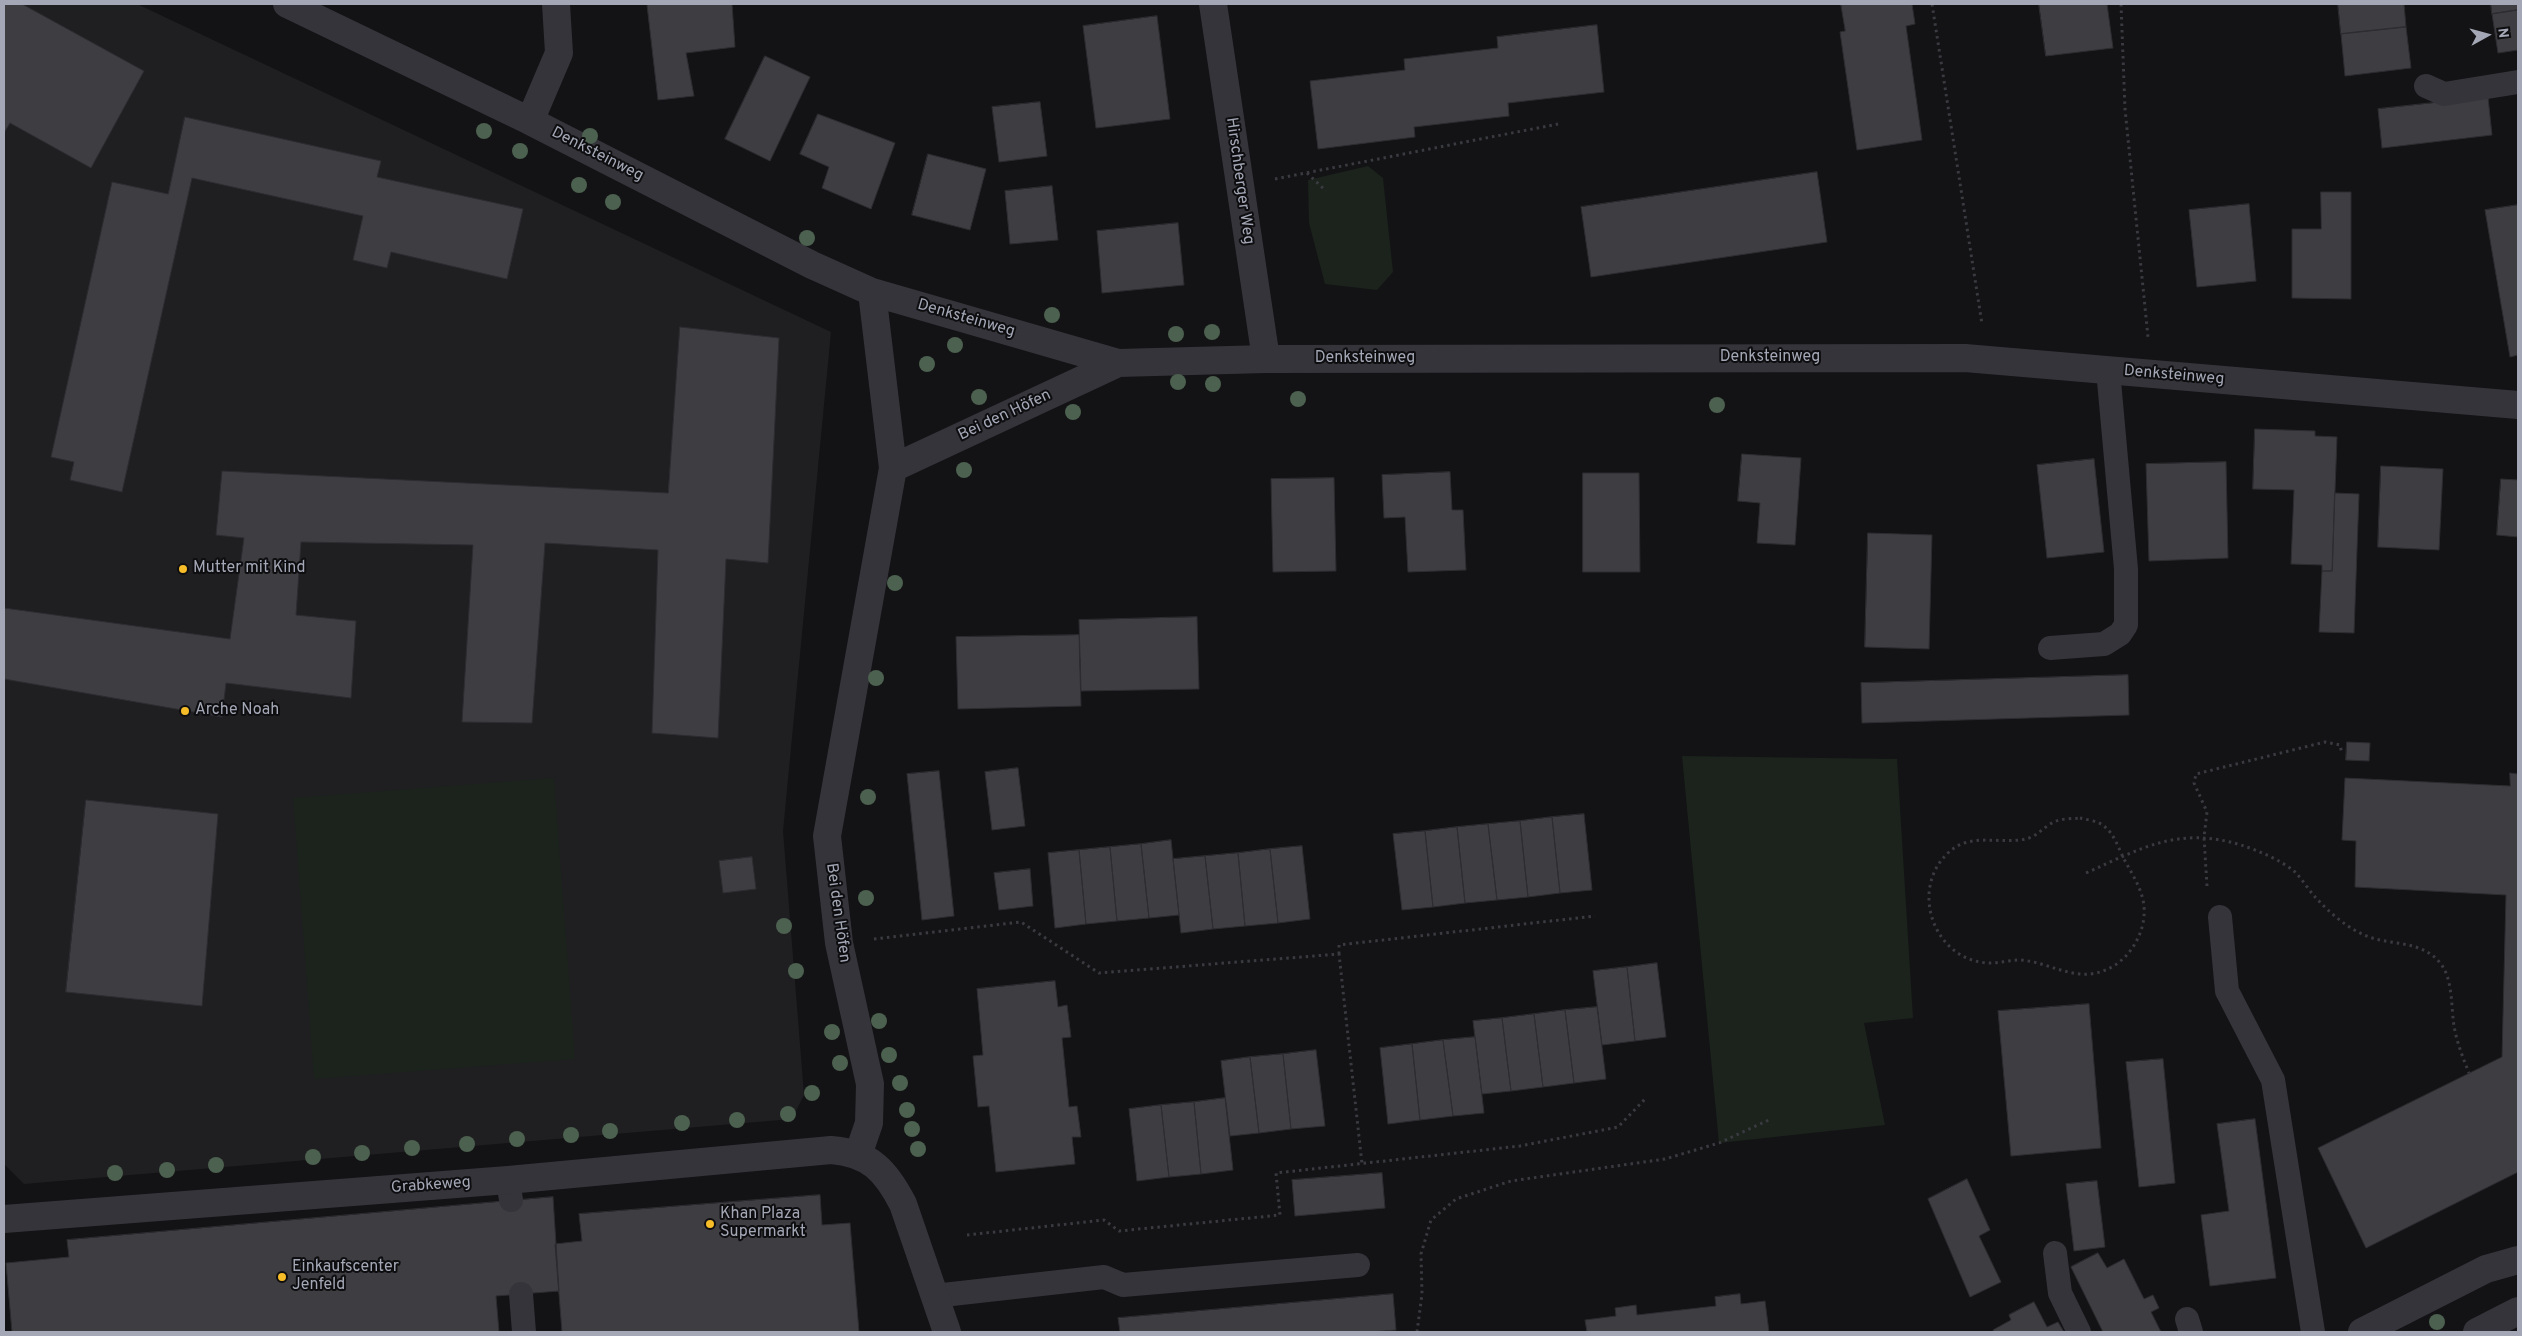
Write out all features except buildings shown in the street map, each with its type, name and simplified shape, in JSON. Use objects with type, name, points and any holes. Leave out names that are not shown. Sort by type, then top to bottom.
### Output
[{"type":"street","name":"Denksteinweg","points":[[286,4],[530,122],[812,265],[872,292],[1118,363],[1266,359],[1965,358],[2518,405]]},
{"type":"street","points":[[530,122],[559,53],[556,4]]},
{"type":"street","name":"Hirschberger Weg","points":[[1213,4],[1266,359]]},
{"type":"street","name":"Bei den Höfen","points":[[858,1154],[869,1123],[870,1084],[839,943],[827,836],[893,468],[872,292]]},
{"type":"street","name":"Bei den Höfen","points":[[893,468],[1118,363]]},
{"type":"street","name":"Grabkeweg","points":[[4,1219],[509,1190],[831,1150],[858,1154]]},
{"type":"street","points":[[858,1154],[878,1168],[903,1204],[947,1332]]},
{"type":"street","points":[[2362,1332],[2486,1269],[2518,1260]]},
{"type":"street","points":[[2477,1332],[2518,1310]]},
{"type":"lane","points":[[2426,86],[2444,94],[2518,82]]},
{"type":"lane","points":[[2050,648],[2104,644],[2120,634],[2126,625],[2126,569],[2108,370]]},
{"type":"lane","points":[[2220,917],[2227,991],[2273,1080],[2312,1332]]},
{"type":"lane","points":[[2055,1253],[2060,1294],[2079,1332]]},
{"type":"lane","points":[[934,1296],[1104,1277],[1123,1285],[1358,1264]]},
{"type":"lane","points":[[521,1294],[524,1332]]},
{"type":"path","points":[[1932,4],[1987,360]]},
{"type":"path","points":[[2121,4],[2125,109],[2151,374]]},
{"type":"path","points":[[1240,185],[1558,124]]},
{"type":"path","points":[[1307,172],[1326,191]]},
{"type":"path","points":[[2220,917],[2208,900],[2204,837],[2207,812],[2194,783],[2196,774],[2324,742],[2340,745],[2342,754]]},
{"type":"path","points":[[2080,818],[2105,826],[2123,856],[2144,902],[2143,926],[2129,952],[2118,964],[2096,973],[2073,975],[2018,960],[1976,963],[1958,955],[1944,943],[1936,930],[1930,914],[1932,880],[1948,852],[1959,844],[1987,839],[2019,840],[2031,838],[2055,821],[2080,818]]},
{"type":"path","points":[[2086,873],[2123,856],[2169,840],[2204,837],[2220,839],[2258,850],[2295,872],[2318,900],[2338,919],[2361,934],[2428,950],[2442,965],[2449,983],[2454,1027],[2469,1073]]},
{"type":"path","points":[[1362,1164],[1339,945],[1595,916]]},
{"type":"path","points":[[839,943],[1021,922],[1099,973],[1339,954]]},
{"type":"path","points":[[967,1235],[1104,1220],[1119,1231],[1280,1215],[1276,1173],[1520,1146],[1618,1127],[1647,1097]]},
{"type":"path","points":[[1417,1332],[1422,1294],[1421,1254],[1431,1220],[1456,1199],[1511,1182],[1665,1159],[1719,1143],[1771,1118]]},
{"type":"shaded area","points":[[4,4],[137,4],[831,332],[783,831],[804,1095],[792,1119],[24,1184],[4,1164]]},
{"type":"shaded area","points":[[1368,166],[1383,178],[1393,272],[1377,290],[1325,284],[1309,223],[1308,180]]},
{"type":"shaded area","points":[[1682,756],[1897,759],[1913,1018],[1864,1023],[1885,1125],[1719,1143]]},
{"type":"shaded area","points":[[554,778],[575,1059],[314,1079],[293,798]]},
{"type":"place","name":"Mutter mit Kind","points":[[183,569]]},
{"type":"place","name":"Arche Noah","points":[[185,711]]},
{"type":"place","name":"Khan Plaza Supermarkt","points":[[710,1224]]},
{"type":"place","name":"Einkaufscenter Jenfeld","points":[[282,1277]]}]
